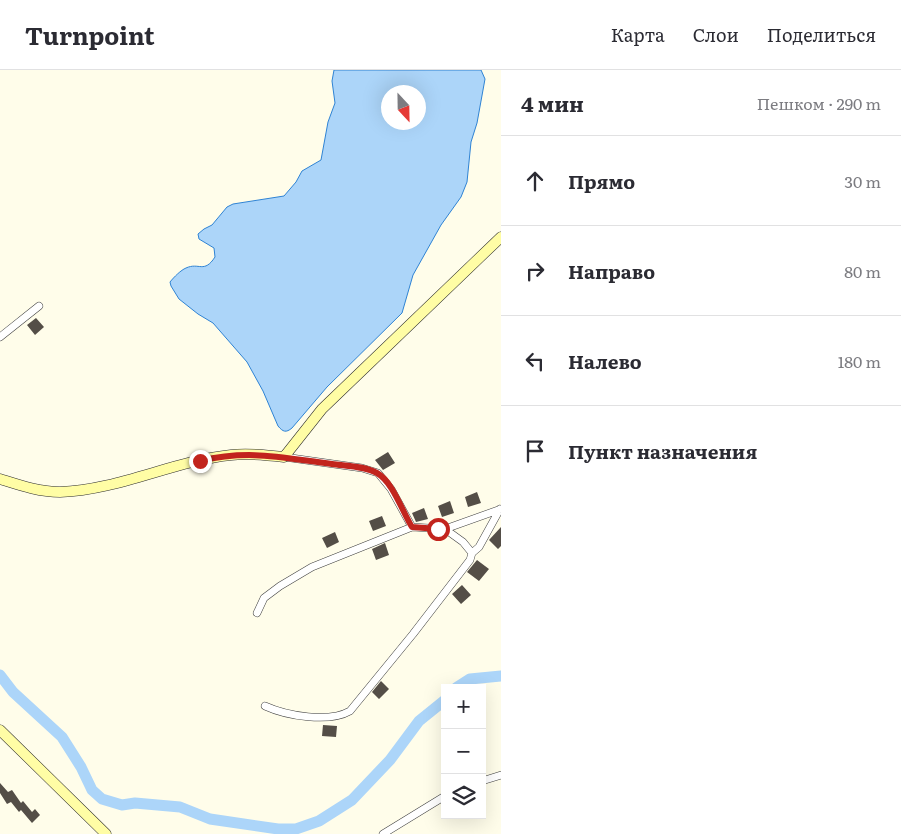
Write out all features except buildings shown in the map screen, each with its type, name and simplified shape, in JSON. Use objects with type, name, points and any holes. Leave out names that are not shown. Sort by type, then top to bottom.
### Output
[{"type":"street","points":[[284,457],[322,409],[501,237]]},
{"type":"street","points":[[0,336],[39,306]]},
{"type":"street","points":[[0,479],[40,490],[74,491],[123,481],[217,457],[248,454],[284,457],[362,468],[378,473],[391,489],[412,527]]},
{"type":"street","points":[[257,613],[264,598],[292,578],[337,556],[412,527],[445,528],[501,509]]},
{"type":"street","points":[[266,706],[274,710],[298,715],[336,716],[350,711],[454,582],[472,553],[479,547],[501,509]]},
{"type":"street","points":[[445,528],[463,542],[472,553]]},
{"type":"street","points":[[0,730],[106,834]]},
{"type":"street","points":[[486,780],[501,774]]},
{"type":"street","points":[[383,834],[441,798]]},
{"type":"water","points":[[334,70],[481,70],[485,79],[477,123],[471,142],[467,182],[461,197],[441,225],[413,275],[402,313],[327,387],[292,428],[285,431],[281,430],[278,426],[263,391],[247,362],[213,323],[179,299],[170,282],[182,270],[194,266],[208,265],[215,257],[214,248],[199,239],[198,234],[212,225],[227,207],[233,204],[284,196],[296,182],[302,171],[321,160],[328,122],[335,103],[332,81]]},
{"type":"waterway","points":[[0,675],[13,692],[62,737],[81,767],[92,790],[102,799],[122,805],[135,803],[180,807],[210,819],[278,829],[296,829],[319,821],[352,800],[390,760],[419,721],[441,703]]},
{"type":"waterway","points":[[462,684],[470,679],[501,676]]},
{"type":"route","points":[[200,461],[217,457],[248,454],[284,457],[371,470],[378,473],[384,479],[412,527],[438,529]]}]
